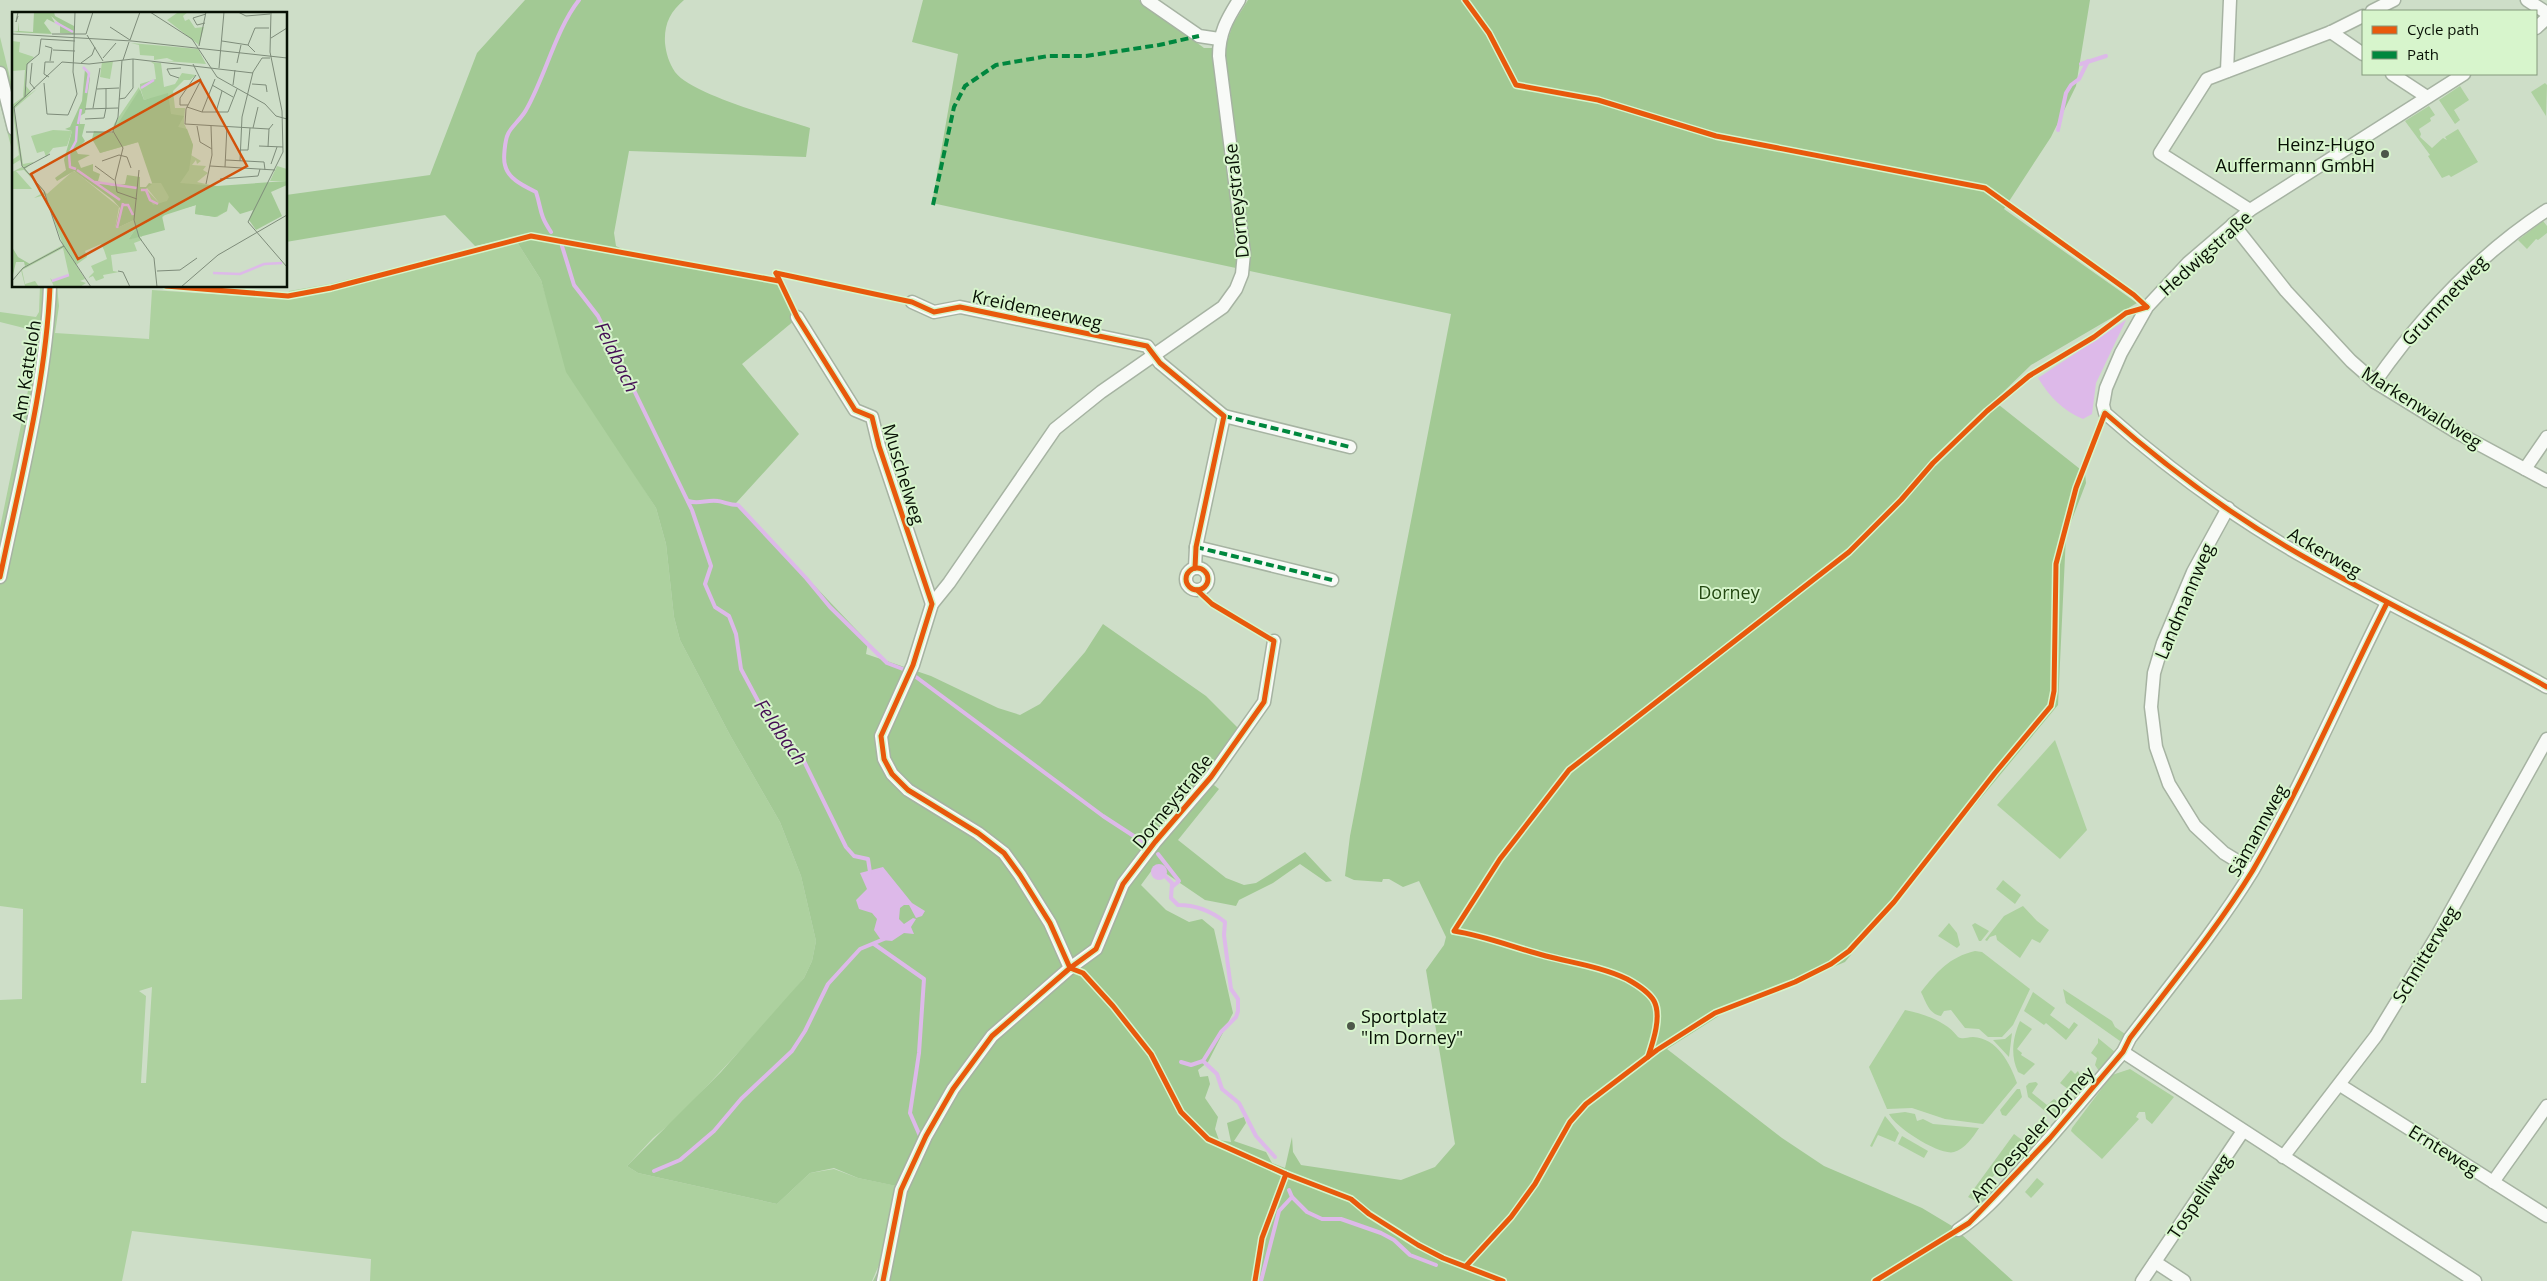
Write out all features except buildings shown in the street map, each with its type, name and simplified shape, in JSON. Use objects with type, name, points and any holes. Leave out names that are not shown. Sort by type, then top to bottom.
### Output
[{"type":"street","points":[[1147,0],[1199,36],[1219,39]]},
{"type":"street","name":"Dorneystraße","points":[[1070,968],[1050,923],[1004,853],[978,833],[908,790],[892,774],[884,759],[881,736],[911,671],[932,604],[949,583],[1055,429],[1101,392],[1223,307],[1236,290],[1242,274],[1244,253],[1219,56],[1219,39],[1226,22],[1239,0]]},
{"type":"street","points":[[2227,71],[2230,0]]},
{"type":"street","points":[[2374,10],[2394,0]]},
{"type":"street","points":[[2526,0],[2547,13]]},
{"type":"street","points":[[2250,210],[2160,153],[2207,79],[2331,32],[2362,16]]},
{"type":"street","points":[[2537,27],[2547,18]]},
{"type":"street","points":[[2331,32],[2362,53]]},
{"type":"street","points":[[0,73],[12,121]]},
{"type":"street","points":[[2394,75],[2427,97]]},
{"type":"street","name":"Hedwigstraße","points":[[2105,413],[2104,400],[2110,375],[2147,307],[2188,263],[2250,210],[2462,75]]},
{"type":"street","name":"Grummetweg","points":[[2376,382],[2401,345],[2447,292],[2492,250],[2547,210]]},
{"type":"street","name":"Markenwaldweg","points":[[2233,224],[2286,291],[2340,350],[2376,382],[2458,433],[2547,481]]},
{"type":"street","name":"Am Katteloh","points":[[0,577],[40,384],[48,325],[50,288]]},
{"type":"street","name":"Kreidemeerweg","points":[[912,302],[934,312],[960,307],[1146,346],[1153,355],[1224,416]]},
{"type":"street","name":"Muschelweg","points":[[797,316],[856,410],[872,417],[879,446],[932,604]]},
{"type":"street","name":"Ackerweg","points":[[2105,413],[2163,461],[2228,508],[2303,557],[2547,687]]},
{"type":"street","points":[[1195,568],[1196,547],[1224,416],[1350,447]]},
{"type":"street","points":[[2525,469],[2547,437]]},
{"type":"street","name":"Landmannweg","points":[[2228,508],[2193,572],[2163,643],[2154,673],[2151,707],[2156,747],[2163,766],[2170,784],[2195,826],[2224,853],[2252,870]]},
{"type":"street","points":[[1196,547],[1332,580]]},
{"type":"street","name":"Sämannweg","points":[[2123,1052],[2130,1038],[2208,935],[2252,870],[2302,779],[2387,603]]},
{"type":"street","name":"Dorneystraße","points":[[883,1281],[900,1190],[926,1136],[953,1089],[992,1036],[1070,968],[1096,949],[1123,884],[1160,836],[1211,777],[1264,702],[1274,641]]},
{"type":"street","name":"Schnitterweg","points":[[2283,1157],[2376,1036],[2438,934],[2546,744]]},
{"type":"street","points":[[2123,1052],[2475,1281]]},
{"type":"street","name":"Am Oespeler Dorney","points":[[1958,1230],[1969,1222],[2006,1186],[2123,1052]]},
{"type":"street","name":"Ernteweg","points":[[2340,1085],[2547,1216]]},
{"type":"street","points":[[2494,1182],[2547,1106]]},
{"type":"street","name":"Tospelliweg","points":[[2142,1281],[2243,1131]]},
{"type":"street","points":[[2155,1262],[2184,1281]]},
{"type":"green space","name":"Dorney","points":[[525,0],[684,0],[669,19],[666,30],[666,50],[669,62],[675,72],[684,81],[717,97],[810,128],[806,157],[629,151],[614,233],[616,246],[628,252],[777,282],[795,320],[742,364],[799,434],[736,503],[868,642],[866,654],[931,676],[998,708],[1020,715],[1040,704],[1085,652],[1103,624],[1206,696],[1239,729],[1205,778],[1219,789],[1178,840],[1226,878],[1244,885],[1256,883],[1305,852],[1332,881],[1326,882],[1300,864],[1273,883],[1239,900],[1236,906],[1205,900],[1155,866],[1141,885],[1166,910],[1189,922],[1202,919],[1214,929],[1233,1013],[1208,1062],[1198,1070],[1200,1077],[1208,1076],[1210,1084],[1205,1098],[1218,1117],[1215,1129],[1219,1140],[1231,1142],[1227,1123],[1244,1117],[1246,1123],[1234,1141],[1266,1152],[1272,1163],[1285,1168],[1292,1137],[1293,1152],[1301,1165],[1401,1180],[1435,1167],[1455,1144],[1426,970],[1444,945],[1446,937],[1419,881],[1403,887],[1389,879],[1383,879],[1382,882],[1354,880],[1345,876],[1350,836],[1451,314],[932,203],[958,54],[912,42],[923,0],[1139,0],[1204,48],[1225,48],[1233,24],[1248,0],[2090,0],[2076,86],[2051,137],[2004,209],[2137,303],[2031,365],[1994,401],[2085,473],[2086,483],[2066,535],[2058,705],[1845,962],[1725,1012],[1667,1049],[1782,1138],[1824,1166],[1922,1208],[1952,1226],[2013,1281],[873,1281],[889,1249],[901,1187],[858,1178],[834,1168],[810,1173],[777,1204],[638,1173],[627,1166],[721,1072],[804,978],[812,961],[816,941],[801,876],[780,822],[730,735],[680,640],[674,617],[666,544],[656,508],[566,372],[541,280],[517,242],[508,239],[475,246],[445,215],[288,242],[288,195],[430,175],[477,53]]},
{"type":"green space","points":[[0,37],[12,86],[12,150],[0,104]]},
{"type":"green space","points":[[2545,83],[2547,85],[2546,116],[2531,92]]},
{"type":"green space","points":[[2460,86],[2469,100],[2454,110],[2460,120],[2455,124],[2439,100]]},
{"type":"green space","points":[[2429,106],[2435,115],[2430,118],[2431,121],[2419,129],[2420,137],[2432,148],[2443,138],[2447,140],[2445,137],[2458,129],[2478,162],[2451,177],[2449,175],[2442,178],[2428,156],[2430,155],[2405,121]]},
{"type":"green space","points":[[2543,221],[2547,226],[2547,233],[2538,240],[2536,239],[2527,249],[2518,240]]},
{"type":"green space","points":[[508,239],[517,242],[541,280],[551,313],[633,472],[656,508],[666,544],[674,617],[680,640],[730,735],[780,822],[801,876],[816,941],[812,961],[804,978],[777,1011],[677,1118],[653,1138],[627,1166],[638,1173],[777,1204],[810,1173],[834,1169],[858,1178],[897,1186],[886,1249],[872,1281],[370,1281],[371,1259],[132,1231],[122,1281],[0,1281],[0,1000],[22,999],[23,909],[0,906],[0,528],[33,366],[36,331],[0,322],[0,312],[36,317],[39,312],[40,288],[57,288],[59,306],[55,333],[149,339],[152,290],[285,299],[289,291],[330,284]],"holes":[[[152,987],[146,1083],[141,1083],[146,996],[139,991]]]},
{"type":"green space","points":[[2055,740],[2087,830],[2060,859],[1997,805]]},
{"type":"green space","points":[[2003,880],[2021,895],[2015,904],[1996,889]]},
{"type":"green space","points":[[2023,906],[2037,921],[2049,930],[2040,943],[2032,939],[2020,958],[1997,940],[1996,935],[1990,937],[1987,941],[1985,940],[2004,916]]},
{"type":"green space","points":[[1949,923],[1957,933],[1960,945],[1957,948],[1938,936]]},
{"type":"green space","points":[[1975,923],[1989,931],[1981,941],[1979,941],[1972,925]]},
{"type":"green space","points":[[1975,951],[1982,952],[2030,989],[2013,1025],[2002,1037],[1988,1037],[1979,1029],[1965,1028],[1951,1010],[1944,1011],[1941,1016],[1937,1015],[1928,1007],[1921,992],[1944,966],[1958,957]]},
{"type":"green space","points":[[2063,989],[2112,1021],[2115,1027],[2125,1034],[2120,1041],[2066,1003]]},
{"type":"green space","points":[[2033,992],[2055,1008],[2050,1015],[2069,1029],[2074,1022],[2078,1025],[2066,1040],[2046,1023],[2044,1025],[2024,1011]]},
{"type":"green space","points":[[1905,1010],[1941,1022],[1960,1038],[1981,1038],[1996,1047],[2006,1060],[2017,1083],[1983,1124],[1945,1119],[1912,1108],[1887,1109],[1869,1067]]},
{"type":"green space","points":[[2020,1021],[2032,1029],[2017,1049],[2022,1053],[2021,1055],[2035,1064],[2024,1075],[2018,1072],[2013,1053],[2014,1040]]},
{"type":"green space","points":[[2012,1033],[2009,1057],[1993,1040],[2005,1039]]},
{"type":"green space","points":[[2098,1038],[2115,1052],[2099,1071],[2095,1065],[2097,1058],[2091,1053],[2098,1043]]},
{"type":"green space","points":[[2130,1069],[2174,1097],[2152,1124],[2146,1119],[2145,1112],[2139,1112],[2136,1117],[2139,1119],[2102,1159],[2071,1131],[2112,1075]]},
{"type":"green space","points":[[2071,1070],[2075,1074],[2078,1071],[2082,1083],[2080,1093],[2075,1100],[2073,1093],[2060,1083]]},
{"type":"green space","points":[[2036,1082],[2038,1084],[2032,1093],[2047,1105],[2054,1099],[2068,1109],[2057,1121],[2028,1097],[2026,1086],[2029,1083]]},
{"type":"green space","points":[[2017,1089],[2020,1089],[2022,1097],[2006,1116],[2002,1115],[2000,1110]]},
{"type":"green space","points":[[1905,1112],[1915,1114],[1917,1121],[1923,1119],[1933,1124],[1979,1128],[1962,1148],[1954,1152],[1947,1152],[1919,1140],[1893,1120],[1889,1114]]},
{"type":"green space","points":[[1885,1116],[1899,1133],[1895,1142],[1878,1135],[1872,1147],[1870,1146]]},
{"type":"green space","points":[[2014,1134],[2034,1149],[2023,1160],[2014,1154],[1985,1185],[1993,1193],[1983,1201],[1978,1202],[1968,1197]]},
{"type":"green space","points":[[1902,1136],[1928,1151],[1924,1158],[1898,1144]]},
{"type":"green space","points":[[2037,1178],[2044,1184],[2031,1198],[2025,1192]]},
{"type":"shaded area","points":[[2126,320],[2096,383],[2092,414],[2083,419],[2057,402],[2038,378]]},
{"type":"shaded area","points":[[1156,864],[1162,864],[1167,869],[1165,878],[1156,880],[1151,875],[1151,869]]},
{"type":"shaded area","points":[[883,867],[912,903],[925,911],[922,916],[916,918],[909,905],[904,905],[900,908],[899,919],[904,924],[913,918],[916,919],[911,927],[914,934],[904,933],[892,941],[881,940],[874,930],[877,919],[872,913],[859,909],[856,900],[867,889],[860,873]]},
{"type":"waterway","name":"Feldbach","points":[[551,232],[543,216],[536,192],[517,182],[509,174],[504,162],[505,150],[509,132],[522,116],[533,97],[557,39],[579,0]]},
{"type":"waterway","points":[[2081,64],[2106,56]]},
{"type":"waterway","points":[[2058,130],[2066,93],[2071,85],[2079,79],[2088,61]]},
{"type":"waterway","name":"Feldbach","points":[[562,246],[574,285],[598,316],[692,510],[711,566],[705,584],[715,607],[729,616],[736,634],[741,669],[766,716],[800,753],[846,847],[854,856],[868,859],[870,872]]},
{"type":"waterway","points":[[688,501],[720,501],[738,505],[806,578],[830,607],[887,663],[908,671],[1103,816],[1146,844]]},
{"type":"waterway","points":[[1158,854],[1179,881],[1172,887]]},
{"type":"waterway","points":[[1163,874],[1172,883],[1171,898],[1178,905],[1203,909],[1225,922],[1224,935],[1231,989],[1238,999],[1238,1011],[1236,1017],[1221,1032],[1203,1061],[1217,1074],[1222,1089],[1239,1103],[1256,1136],[1275,1157]]},
{"type":"waterway","name":"Feldbach","points":[[654,1171],[680,1160],[714,1131],[741,1099],[792,1051],[805,1031],[828,984],[860,949],[884,939]]},
{"type":"waterway","points":[[874,944],[924,979],[919,1053],[910,1113],[920,1136]]},
{"type":"waterway","points":[[1181,1062],[1191,1065],[1203,1061]]},
{"type":"waterway","points":[[1289,1190],[1292,1197],[1307,1212],[1322,1219],[1341,1219],[1381,1233],[1394,1240],[1410,1255],[1436,1265]]},
{"type":"waterway","points":[[1261,1281],[1279,1211],[1292,1197]]},
{"type":"marked path","points":[[933,205],[954,107],[965,86],[996,65],[1048,56],[1086,56],[1159,45],[1199,36]]},
{"type":"marked path","points":[[1224,416],[1350,447]]},
{"type":"marked path","points":[[1196,547],[1332,580]]},
{"type":"cycle path","points":[[1465,0],[1489,33],[1516,85],[1598,100],[1716,136],[1985,188],[2134,295],[2147,307]]},
{"type":"cycle path","points":[[190,288],[288,296],[331,288],[531,236],[779,281]]},
{"type":"cycle path","points":[[776,273],[797,317],[855,410],[872,417],[879,446],[932,604],[913,665],[881,736],[884,759],[892,774],[908,790],[978,833],[1004,853],[1050,923],[1070,968]]},
{"type":"cycle path","points":[[776,273],[912,302],[934,312],[960,307],[1147,346],[1160,363],[1224,416],[1196,547],[1195,568]]},
{"type":"cycle path","points":[[0,577],[38,396],[48,323],[50,288]]},
{"type":"cycle path","points":[[1648,1057],[1656,1029],[1657,1014],[1654,1001],[1646,991],[1627,979],[1598,968],[1454,931],[1500,859],[1569,770],[1849,552],[1901,500],[1933,463],[1987,411],[2029,376],[2094,337],[2126,313],[2147,307]]},
{"type":"cycle path","points":[[1466,1266],[1511,1217],[1535,1184],[1570,1122],[1586,1104],[1657,1050],[1715,1013],[1795,982],[1831,964],[1849,951],[1894,902],[1995,773],[2051,706],[2054,691],[2056,564],[2076,488],[2105,413],[2152,453],[2202,491],[2253,526],[2366,591],[2547,687]]},
{"type":"cycle path","points":[[1197,568],[1205,571],[1208,579],[1205,587],[1197,590],[1189,587],[1186,579],[1189,571],[1197,568]]},
{"type":"cycle path","points":[[883,1281],[901,1190],[926,1136],[953,1089],[992,1036],[1070,968],[1096,949],[1123,884],[1155,842],[1211,777],[1264,702],[1274,641],[1212,604],[1197,590]]},
{"type":"cycle path","points":[[1875,1281],[1969,1223],[2050,1138],[2123,1052],[2130,1038],[2209,935],[2253,870],[2306,771],[2387,603]]},
{"type":"cycle path","points":[[1070,968],[1083,973],[1113,1006],[1151,1054],[1181,1112],[1208,1139],[1286,1174],[1351,1199],[1369,1214],[1418,1245],[1443,1258],[1503,1281]]},
{"type":"cycle path","points":[[1255,1281],[1262,1238],[1286,1174]]},
{"type":"place","name":"Heinz-Hugo Auffermann GmbH","points":[[2385,154]]},
{"type":"place","name":"Sportplatz \"Im Dorney\"","points":[[1351,1026]]}]
